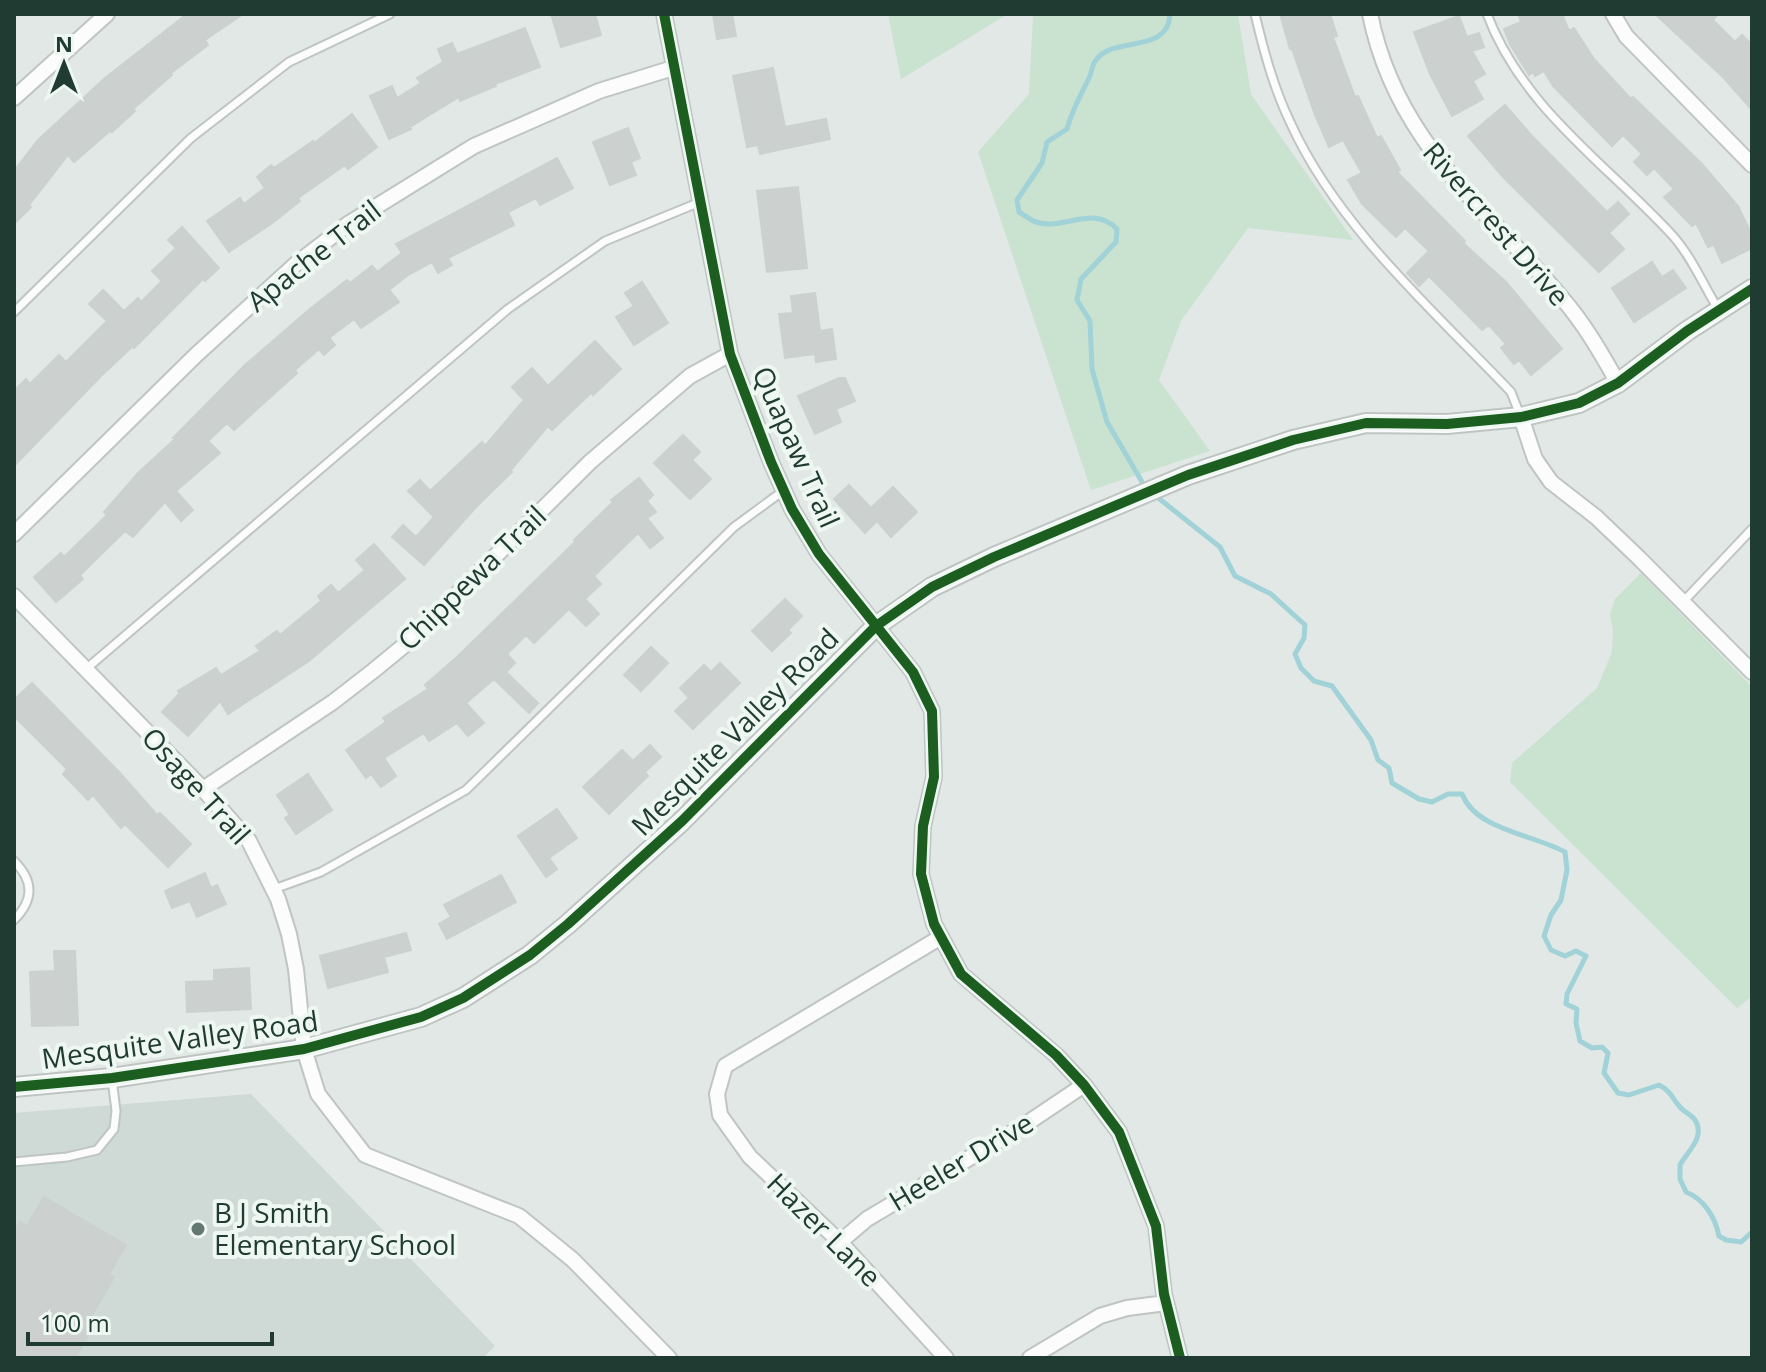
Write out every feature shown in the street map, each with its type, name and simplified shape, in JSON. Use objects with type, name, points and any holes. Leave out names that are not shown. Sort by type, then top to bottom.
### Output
[{"type":"street","points":[[14,98],[107,14]]},
{"type":"street","name":"Quapaw Trail","points":[[664,14],[730,354],[783,490],[819,554],[913,672],[932,711],[934,777],[923,826],[921,874],[934,924],[961,974],[1056,1055],[1084,1085],[1119,1132],[1156,1226],[1166,1303],[1180,1358]]},
{"type":"street","name":"Rivercrest Drive","points":[[1370,14],[1374,36],[1397,96],[1426,146],[1470,199],[1562,298],[1589,334],[1618,383]]},
{"type":"street","points":[[1613,14],[1626,36],[1751,161]]},
{"type":"street","name":"Apache Trail","points":[[14,534],[207,345],[296,264],[348,224],[474,146],[599,91],[673,68]]},
{"type":"street","name":"Mesquite Valley Road","points":[[14,1087],[112,1078],[304,1049],[421,1017],[463,998],[530,955],[682,821],[876,626],[932,587],[994,557],[1188,475],[1293,440],[1366,423],[1447,424],[1521,417],[1579,403],[1618,383],[1718,309],[1752,289]]},
{"type":"street","name":"Chippewa Trail","points":[[203,789],[333,702],[412,639],[590,462],[690,376],[730,354]]},
{"type":"street","points":[[1521,417],[1535,459],[1543,472],[1596,517],[1752,672]]},
{"type":"street","name":"Osage Trail","points":[[14,596],[203,789],[249,841],[274,889],[289,934],[296,969],[304,1049],[318,1094],[365,1155],[519,1216],[573,1260],[669,1358]]},
{"type":"street","name":"Hazer Lane","points":[[941,937],[725,1066],[717,1094],[720,1115],[750,1157],[840,1242],[946,1358]]},
{"type":"street","name":"Heeler Drive","points":[[840,1242],[867,1219],[1023,1126],[1084,1085]]},
{"type":"street","points":[[1030,1358],[1100,1316],[1127,1308],[1166,1303]]},
{"type":"lane","points":[[14,312],[191,138],[289,62],[390,14]]},
{"type":"lane","points":[[1255,14],[1265,58],[1291,126],[1323,180],[1373,248],[1511,392],[1521,417]]},
{"type":"lane","points":[[1487,14],[1499,46],[1535,100],[1676,239],[1718,309]]},
{"type":"lane","points":[[86,669],[508,309],[605,241],[700,202]]},
{"type":"lane","points":[[274,889],[321,872],[466,790],[734,527],[783,490]]},
{"type":"lane","points":[[1683,602],[1752,529]]},
{"type":"lane","points":[[14,861],[25,872],[29,889],[27,907],[14,920]]},
{"type":"lane","points":[[14,1162],[67,1157],[97,1150],[114,1129],[116,1111],[112,1078]]},
{"type":"shaded area","name":"B J Smith Elementary School","points":[[251,1094],[495,1346],[483,1358],[14,1358],[14,1113]]},
{"type":"green space","points":[[888,14],[1008,14],[901,79]]},
{"type":"green space","points":[[1033,14],[1238,14],[1251,94],[1353,240],[1248,228],[1181,321],[1159,380],[1210,451],[1091,490],[978,152],[1029,94]]},
{"type":"green space","points":[[1641,573],[1752,687],[1752,996],[1737,1008],[1510,782],[1512,763],[1597,688],[1612,652],[1610,615],[1615,599]]},
{"type":"building","points":[[187,14],[243,14],[205,40],[208,45],[171,73],[112,132],[74,162],[68,155],[29,205],[31,207],[14,224],[14,171],[38,140],[105,78]]},
{"type":"building","points":[[551,14],[595,14],[601,35],[561,47]]},
{"type":"building","points":[[713,14],[732,14],[736,36],[717,39]]},
{"type":"building","points":[[1280,14],[1330,14],[1337,36],[1333,37],[1355,97],[1358,96],[1377,138],[1381,136],[1400,170],[1397,172],[1465,241],[1463,243],[1506,282],[1562,349],[1531,375],[1519,360],[1514,364],[1501,348],[1506,344],[1489,325],[1482,330],[1429,276],[1419,286],[1407,273],[1429,251],[1405,228],[1396,237],[1362,204],[1348,180],[1362,173],[1343,140],[1329,147],[1290,49]]},
{"type":"building","points":[[1518,14],[1562,14],[1569,31],[1574,28],[1594,59],[1631,99],[1633,97],[1702,164],[1738,206],[1752,235],[1752,248],[1722,263],[1714,245],[1708,247],[1696,223],[1692,226],[1664,197],[1674,189],[1654,168],[1647,175],[1634,162],[1642,154],[1623,135],[1612,146],[1553,86],[1544,71],[1535,76],[1533,72],[1529,75],[1504,29],[1521,22]]},
{"type":"building","points":[[1655,14],[1718,14],[1713,20],[1735,42],[1742,35],[1752,45],[1752,110],[1724,78]]},
{"type":"building","points":[[1459,16],[1467,37],[1479,33],[1484,47],[1472,51],[1485,74],[1473,81],[1483,99],[1452,116],[1430,74],[1414,32]]},
{"type":"building","points":[[525,28],[540,67],[460,101],[459,97],[411,129],[389,139],[370,96],[392,86],[397,98],[421,83],[417,78],[443,62],[438,49],[452,43],[457,54]]},
{"type":"building","points":[[773,68],[785,127],[826,119],[830,139],[760,154],[758,145],[747,147],[733,76]]},
{"type":"building","points":[[1505,105],[1607,212],[1618,202],[1629,214],[1609,233],[1624,249],[1599,272],[1503,177],[1468,136]]},
{"type":"building","points":[[352,114],[377,147],[348,169],[345,165],[298,198],[300,201],[271,224],[229,252],[207,221],[240,198],[244,204],[265,188],[257,177],[271,165],[274,168],[314,143]]},
{"type":"building","points":[[628,128],[640,158],[631,162],[636,175],[610,185],[593,142]]},
{"type":"building","points":[[557,158],[573,188],[540,205],[536,198],[508,212],[514,225],[448,258],[452,265],[438,273],[432,262],[408,275],[389,290],[399,302],[361,328],[354,319],[329,338],[335,345],[324,355],[319,349],[234,430],[227,423],[208,441],[220,453],[176,491],[193,510],[181,521],[165,502],[133,537],[125,531],[80,575],[83,579],[56,602],[34,577],[61,553],[64,557],[107,515],[104,512],[138,473],[245,365],[311,308],[347,280],[350,283],[372,266],[377,272],[402,253],[396,244]]},
{"type":"building","points":[[798,187],[807,268],[767,272],[757,191]]},
{"type":"building","points":[[182,227],[219,268],[205,281],[203,279],[134,348],[101,376],[14,466],[14,391],[26,379],[30,384],[59,355],[66,362],[107,321],[89,304],[103,290],[124,311],[138,298],[141,302],[162,281],[152,271],[176,248],[168,240]]},
{"type":"building","points":[[1652,262],[1662,277],[1673,270],[1686,288],[1634,322],[1612,288]]},
{"type":"building","points":[[642,282],[668,323],[634,345],[616,317],[634,306],[625,293]]},
{"type":"building","points":[[815,293],[820,331],[832,329],[836,359],[816,362],[815,354],[785,358],[779,314],[793,313],[791,296]]},
{"type":"building","points":[[595,341],[621,369],[552,430],[548,426],[512,472],[424,565],[392,537],[403,525],[416,537],[434,517],[408,491],[420,480],[430,491],[482,442],[485,446],[524,400],[512,387],[532,368],[548,386]]},
{"type":"building","points":[[845,378],[855,401],[836,409],[841,422],[815,434],[798,396]]},
{"type":"building","points":[[683,435],[700,452],[692,460],[711,479],[690,499],[654,463]]},
{"type":"building","points":[[639,478],[653,495],[647,501],[656,512],[647,518],[663,538],[650,548],[638,533],[594,576],[601,584],[585,599],[599,614],[586,626],[569,609],[534,643],[526,635],[507,654],[515,663],[506,672],[538,703],[529,713],[494,679],[466,703],[484,723],[468,736],[457,723],[429,741],[424,733],[384,758],[396,776],[381,787],[371,774],[366,778],[346,750],[386,722],[383,718],[428,689],[425,685],[575,542],[613,502],[611,500]]},
{"type":"building","points":[[849,485],[871,508],[893,487],[917,512],[891,537],[877,521],[865,533],[834,499]]},
{"type":"building","points":[[374,544],[405,579],[309,661],[228,714],[220,701],[188,736],[162,712],[180,693],[178,691],[216,668],[221,675],[260,651],[256,646],[277,631],[280,635],[321,601],[318,596],[331,585],[338,593],[365,570],[356,560]]},
{"type":"building","points":[[785,599],[802,616],[788,630],[791,633],[772,651],[752,631]]},
{"type":"building","points":[[651,647],[668,663],[641,691],[624,675]]},
{"type":"building","points":[[720,663],[740,683],[693,729],[675,711],[689,698],[680,688],[704,665],[711,672]]},
{"type":"building","points":[[32,683],[157,815],[160,813],[191,844],[168,867],[125,824],[121,828],[93,795],[88,800],[63,774],[67,769],[14,716],[14,700]]},
{"type":"building","points":[[650,745],[661,757],[645,772],[648,776],[609,814],[583,787],[622,750],[633,761]]},
{"type":"building","points":[[308,774],[332,810],[296,834],[285,818],[290,815],[277,795]]},
{"type":"building","points":[[557,809],[577,838],[549,858],[557,869],[546,877],[518,836]]},
{"type":"building","points":[[205,873],[211,888],[217,885],[226,904],[197,917],[190,901],[172,908],[165,891]]},
{"type":"building","points":[[501,875],[516,902],[447,939],[439,924],[451,917],[444,905]]},
{"type":"building","points":[[406,933],[411,950],[384,957],[388,972],[328,988],[320,956]]},
{"type":"building","points":[[54,951],[75,951],[78,1025],[32,1026],[30,972],[55,971]]},
{"type":"building","points":[[249,968],[251,1009],[187,1012],[186,982],[214,981],[214,970]]},
{"type":"building","points":[[44,1197],[126,1245],[109,1274],[114,1277],[86,1325],[92,1328],[75,1358],[14,1358],[14,1232],[20,1222],[27,1226]]},
{"type":"waterway","points":[[1145,487],[1107,422],[1092,369],[1090,321],[1077,300],[1081,279],[1116,242],[1117,229],[1108,222],[1088,218],[1047,224],[1036,222],[1019,212],[1017,200],[1042,163],[1047,142],[1067,129],[1096,60],[1115,48],[1160,35],[1167,27],[1170,14]]},
{"type":"waterway","points":[[1152,493],[1220,547],[1235,576],[1271,594],[1305,625],[1304,638],[1295,654],[1301,668],[1314,681],[1332,686],[1371,740],[1378,760],[1389,768],[1392,783],[1419,799],[1432,802],[1448,794],[1462,794],[1479,816],[1506,830],[1565,852],[1567,870],[1561,900],[1551,915],[1544,936],[1551,950],[1565,956],[1576,951],[1586,956],[1567,994],[1566,1004],[1577,1009],[1580,1041],[1592,1048],[1602,1047],[1608,1053],[1604,1073],[1618,1093],[1629,1095],[1659,1085],[1694,1118],[1698,1126],[1697,1138],[1680,1165],[1680,1179],[1686,1192],[1708,1210],[1719,1236],[1741,1242],[1752,1232]]},
{"type":"cycle path","points":[[664,14],[730,354],[771,462],[792,509],[819,554],[913,672],[932,711],[934,777],[923,826],[921,874],[934,924],[961,974],[1056,1055],[1084,1085],[1119,1132],[1156,1226],[1164,1294],[1180,1358]]},
{"type":"cycle path","points":[[14,1087],[112,1078],[304,1049],[421,1017],[463,998],[530,955],[568,924],[682,821],[876,626],[932,587],[994,557],[1188,475],[1293,440],[1366,423],[1447,424],[1521,417],[1579,403],[1618,383],[1687,331],[1752,289]]},
{"type":"place","name":"B J Smith Elementary School","points":[[198,1229]]}]
